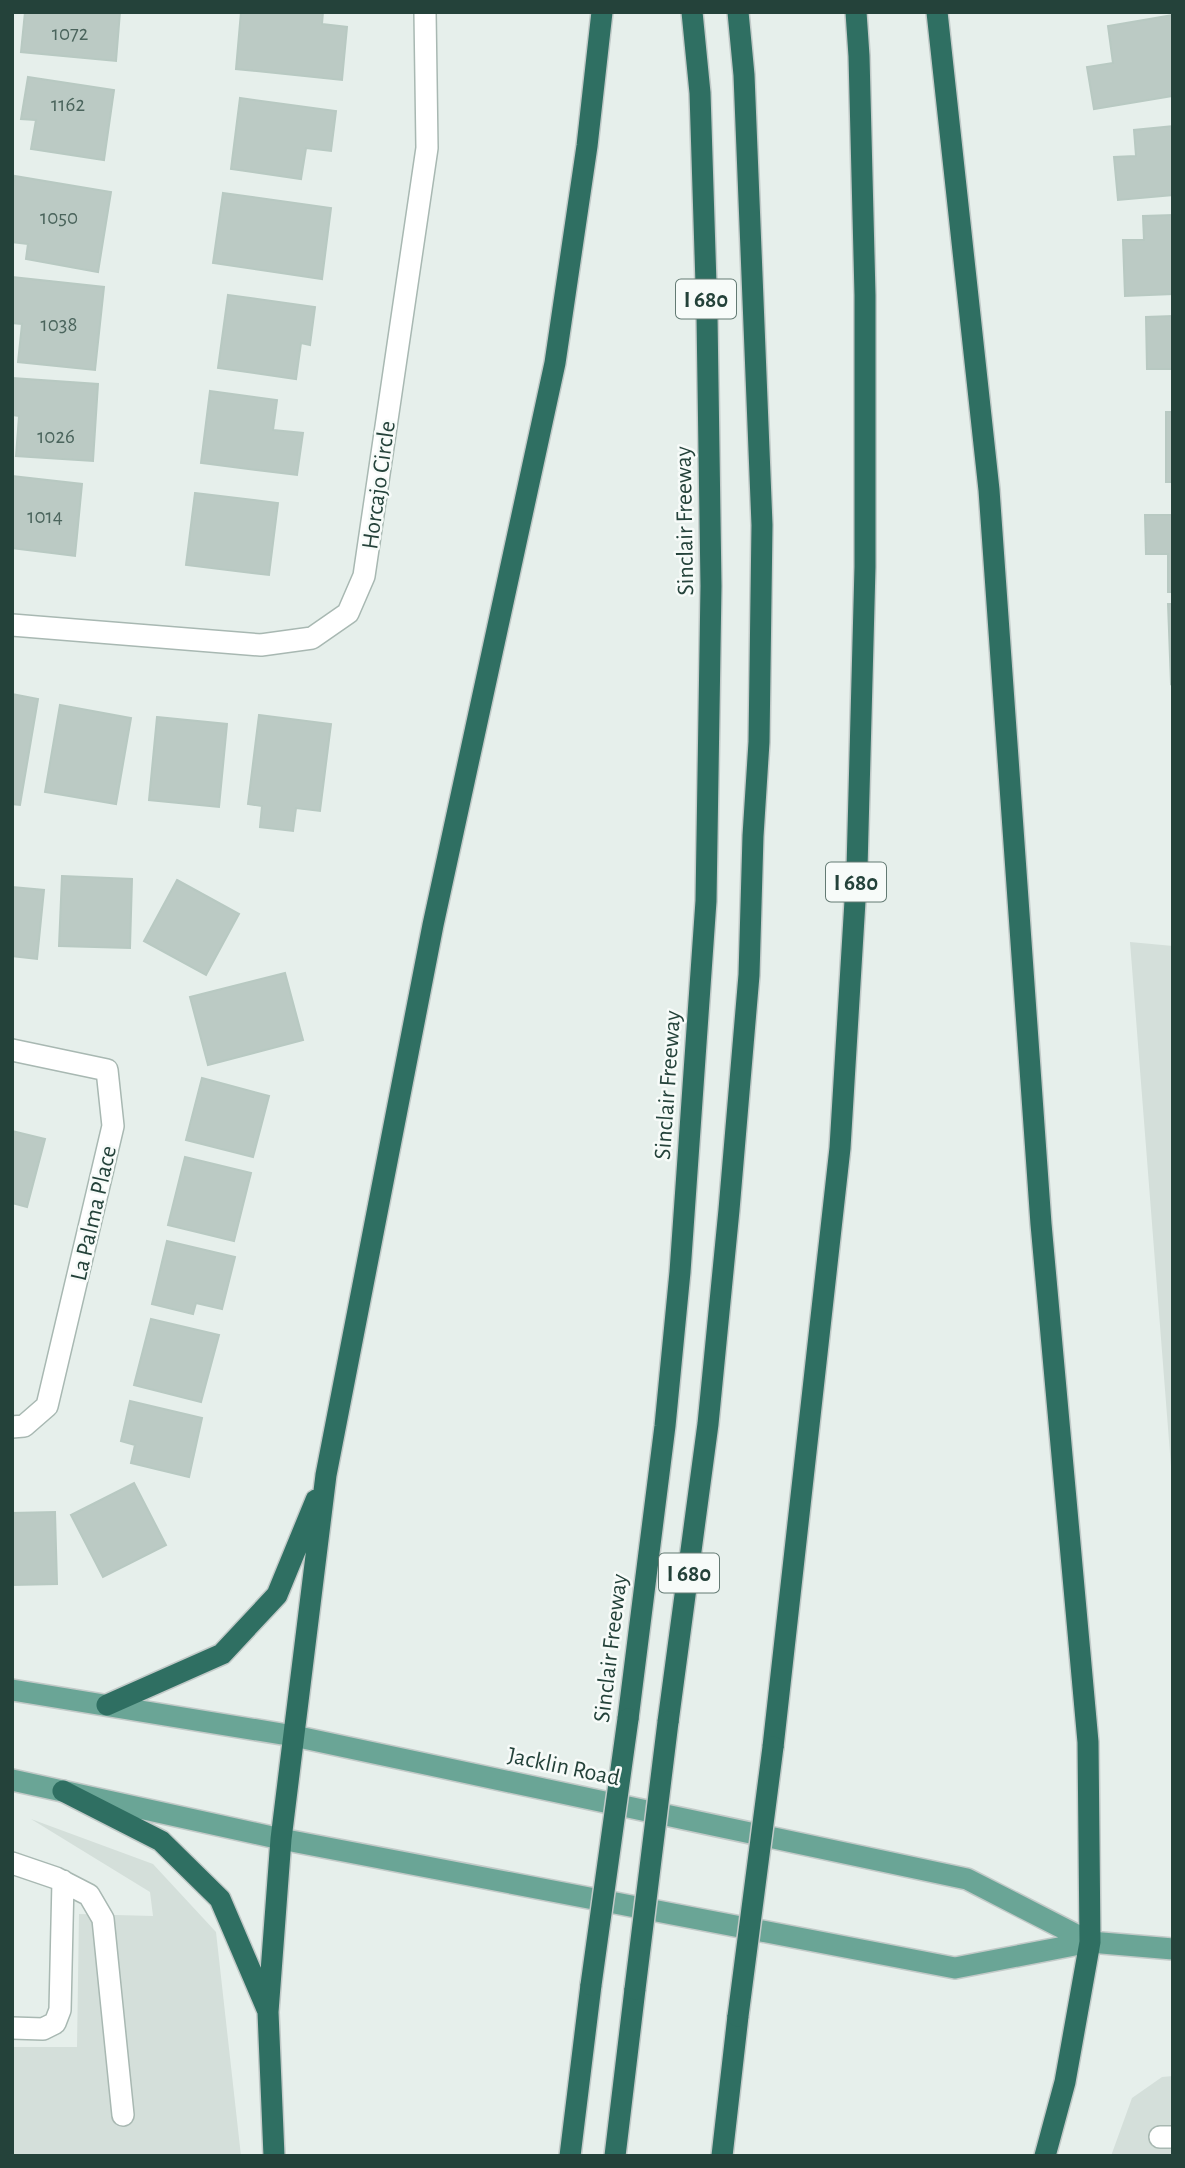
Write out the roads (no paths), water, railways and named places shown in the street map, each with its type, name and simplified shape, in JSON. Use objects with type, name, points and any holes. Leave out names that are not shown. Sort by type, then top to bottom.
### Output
[{"type":"highway","points":[[274,2156],[268,2012],[281,1839],[326,1475],[433,925],[555,363],[587,146],[603,12]]},
{"type":"highway","name":"Sinclair Freeway","points":[[570,2156],[663,1440],[676,1311],[706,901],[711,559],[705,260],[699,93],[692,12]]},
{"type":"highway","name":"I 680","points":[[614,2156],[708,1424],[749,975],[752,836],[759,742],[762,525],[744,88],[738,12]]},
{"type":"highway","name":"I 680","points":[[722,2156],[773,1747],[840,1148],[857,868],[864,567],[865,295],[856,12]]},
{"type":"highway","points":[[937,12],[989,490],[1041,1224],[1088,1742],[1090,1942],[1065,2082],[1045,2156]]},
{"type":"highway","points":[[107,1705],[222,1654],[277,1595],[326,1475]]},
{"type":"highway","points":[[63,1791],[161,1841],[220,1899],[268,2012]]},
{"type":"main road","name":"Jacklin Road","points":[[12,1690],[294,1736],[967,1879],[1090,1942]]},
{"type":"main road","name":"Jacklin Road","points":[[12,1780],[281,1839],[955,1968],[1090,1942],[1173,1949]]},
{"type":"street","name":"Horcajo Circle","points":[[12,625],[261,645],[312,638],[348,613],[364,576],[427,148],[425,12]]},
{"type":"street","name":"La Palma Place","points":[[12,1050],[107,1070],[113,1126],[47,1406],[24,1426],[12,1427]]},
{"type":"street","points":[[12,1863],[63,1881],[89,1895],[103,1919],[123,2115]]},
{"type":"street","points":[[12,2028],[43,2029],[55,2023],[60,2010],[63,1881]]}]
